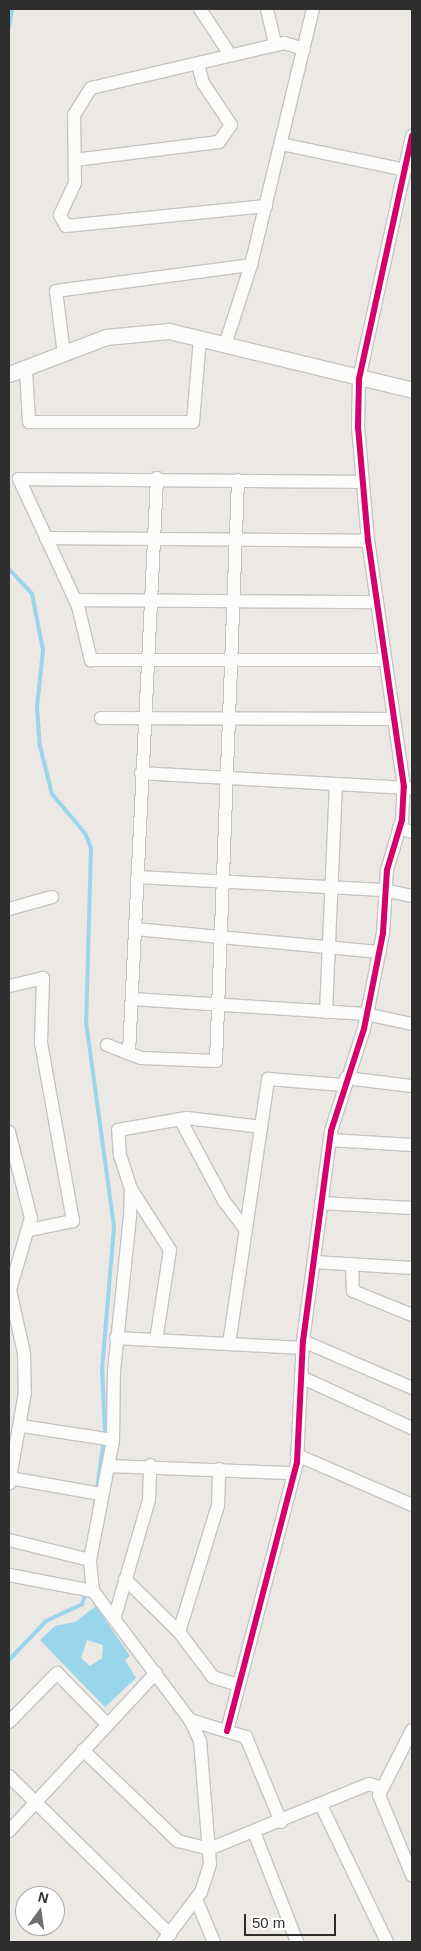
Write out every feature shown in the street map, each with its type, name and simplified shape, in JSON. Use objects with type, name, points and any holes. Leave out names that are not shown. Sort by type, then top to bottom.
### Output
[{"type":"street","points":[[200,9],[231,56]]},
{"type":"street","points":[[267,9],[275,45]]},
{"type":"street","points":[[225,345],[251,265],[313,9]]},
{"type":"street","points":[[266,206],[74,228],[61,222],[60,215],[75,183],[74,115],[86,90],[275,45],[304,49]]},
{"type":"street","points":[[75,160],[223,138],[231,126],[203,83],[198,64]]},
{"type":"street","points":[[227,1731],[236,1684],[294,1473],[297,1455],[303,1344],[330,1140],[345,1081],[366,1014],[380,952],[384,890],[408,788],[392,719],[368,541],[363,482],[359,378],[412,136]]},
{"type":"street","points":[[281,144],[405,170]]},
{"type":"street","points":[[64,355],[56,290],[251,265]]},
{"type":"street","points":[[9,374],[26,370],[106,337],[138,331],[169,331],[412,390]]},
{"type":"street","points":[[26,370],[28,422],[193,422],[200,339]]},
{"type":"street","points":[[363,482],[157,478],[19,479],[75,600],[91,660],[384,660]]},
{"type":"street","points":[[129,1053],[141,774],[157,478]]},
{"type":"street","points":[[107,1045],[141,1058],[216,1060],[227,719],[238,480]]},
{"type":"street","points":[[46,538],[368,541]]},
{"type":"street","points":[[75,600],[376,602]]},
{"type":"street","points":[[101,718],[392,719]]},
{"type":"street","points":[[141,774],[408,788]]},
{"type":"street","points":[[326,1012],[336,784]]},
{"type":"street","points":[[399,828],[412,832]]},
{"type":"street","points":[[137,877],[384,890],[412,896]]},
{"type":"street","points":[[9,909],[52,897]]},
{"type":"street","points":[[135,929],[380,952]]},
{"type":"street","points":[[9,986],[44,978],[41,1043],[73,1221],[29,1230]]},
{"type":"street","points":[[132,999],[219,1007],[366,1014],[412,1024]]},
{"type":"street","points":[[229,1344],[268,1079],[345,1081],[412,1086]]},
{"type":"street","points":[[156,1340],[170,1250],[131,1189],[120,1156],[118,1130],[180,1119],[261,1127]]},
{"type":"street","points":[[180,1119],[224,1200],[246,1230]]},
{"type":"street","points":[[9,1132],[31,1218],[10,1290],[24,1353],[22,1426],[9,1481],[101,1494]]},
{"type":"street","points":[[330,1140],[412,1145]]},
{"type":"street","points":[[9,1776],[166,1940],[196,1899],[210,1864],[200,1741],[190,1720],[115,1616],[93,1591],[90,1560],[101,1494],[113,1440],[116,1338],[131,1189]]},
{"type":"street","points":[[321,1203],[412,1208]]},
{"type":"street","points":[[314,1262],[412,1268]]},
{"type":"street","points":[[352,1264],[352,1291],[412,1315]]},
{"type":"street","points":[[116,1338],[229,1344],[303,1344],[412,1388]]},
{"type":"street","points":[[301,1378],[411,1424]]},
{"type":"street","points":[[22,1426],[113,1440]]},
{"type":"street","points":[[297,1455],[412,1505]]},
{"type":"street","points":[[108,1466],[150,1465],[294,1473]]},
{"type":"street","points":[[115,1616],[149,1500],[150,1465]]},
{"type":"street","points":[[179,1632],[218,1505],[219,1469]]},
{"type":"street","points":[[9,1540],[90,1560]]},
{"type":"street","points":[[9,1575],[93,1591]]},
{"type":"street","points":[[126,1579],[179,1632],[214,1677],[236,1684]]},
{"type":"street","points":[[9,1722],[57,1673],[108,1724]]},
{"type":"street","points":[[9,1831],[34,1800],[156,1673]]},
{"type":"street","points":[[190,1720],[246,1737],[281,1822]]},
{"type":"street","points":[[412,1730],[379,1795],[412,1875]]},
{"type":"street","points":[[83,1750],[178,1841],[209,1849],[281,1822],[369,1784],[381,1788]]},
{"type":"street","points":[[321,1805],[386,1942]]},
{"type":"street","points":[[254,1832],[297,1942]]},
{"type":"street","points":[[196,1899],[214,1942]]},
{"type":"water","points":[[96,1606],[130,1656],[125,1660],[136,1678],[105,1707],[40,1640],[55,1626],[75,1622]],"holes":[[[87,1640],[103,1645],[102,1658],[90,1666],[81,1658]]]},
{"type":"waterway","points":[[9,28],[12,9]]},
{"type":"waterway","points":[[9,569],[32,594],[43,650],[37,707],[40,746],[52,794],[85,833],[91,848],[86,1022],[114,1227],[102,1369],[105,1431],[94,1511]]},
{"type":"waterway","points":[[9,1660],[46,1621],[82,1604],[87,1591]]},
{"type":"cycle path","points":[[227,1731],[297,1462],[303,1341],[331,1131],[364,1029],[383,933],[387,870],[402,820],[404,787],[368,541],[358,427],[359,379],[412,136]]}]
